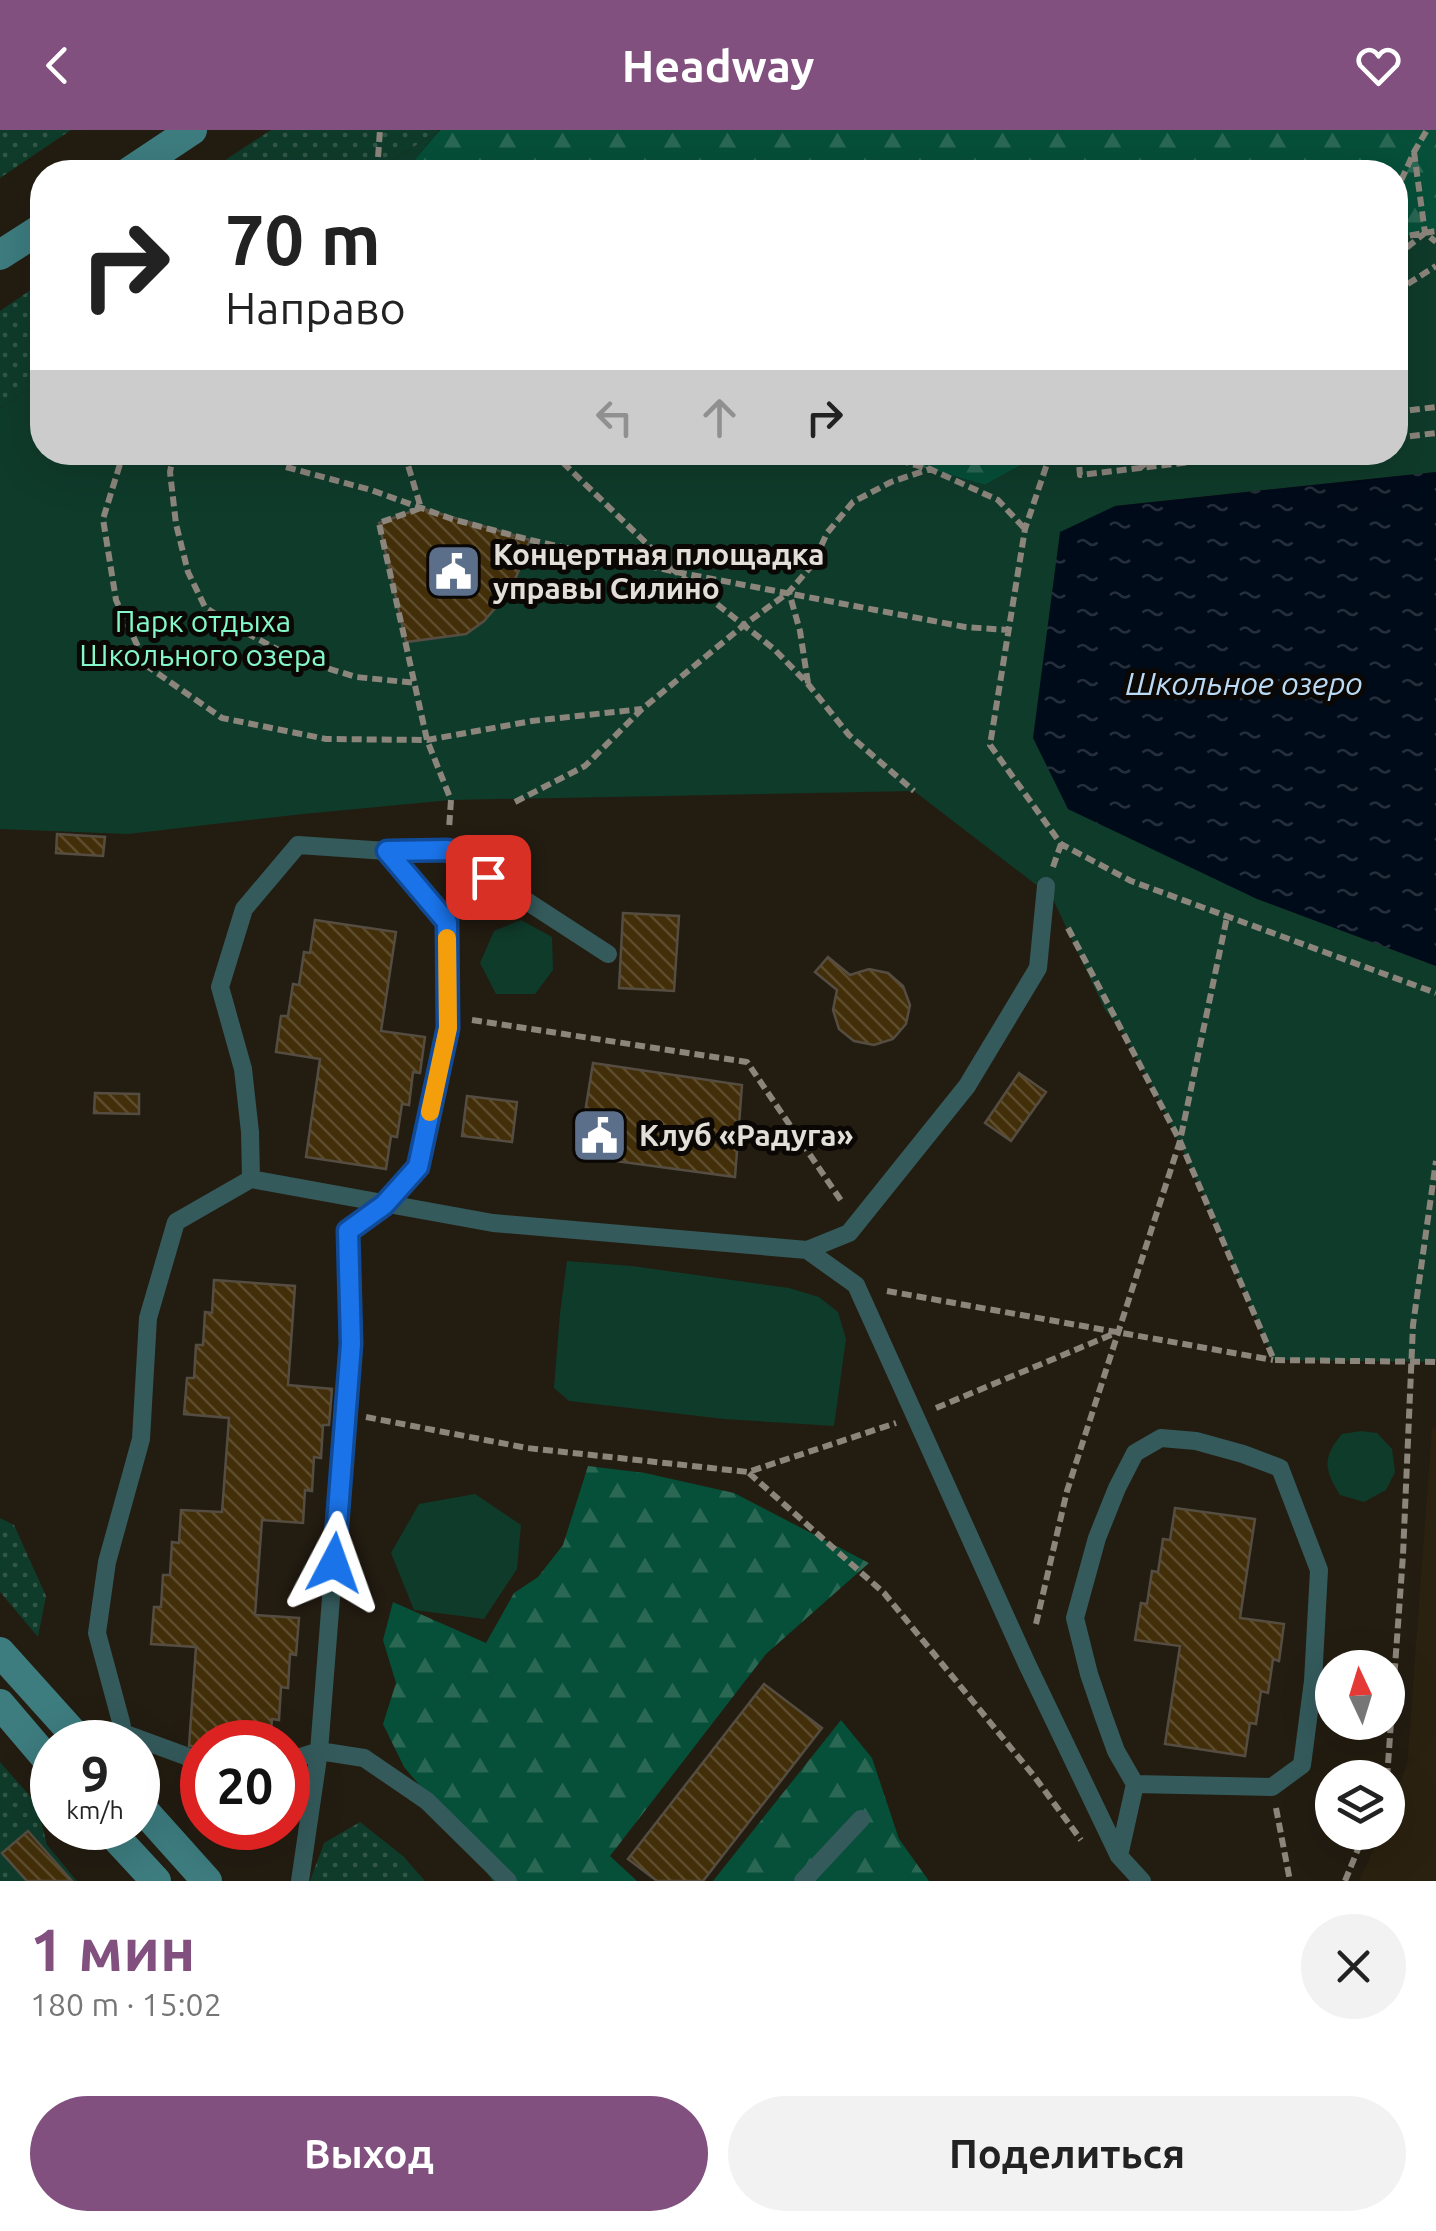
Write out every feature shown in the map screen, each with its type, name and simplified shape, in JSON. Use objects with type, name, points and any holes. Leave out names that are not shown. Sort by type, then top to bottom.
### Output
[{"type":"street","points":[[147,160],[192,130]]},
{"type":"street","points":[[0,255],[30,236]]},
{"type":"street","points":[[0,1652],[61,1720]]},
{"type":"street","points":[[0,1704],[30,1739]]},
{"type":"street","points":[[160,1828],[208,1881]]},
{"type":"street","points":[[127,1850],[156,1881]]},
{"type":"lane","points":[[251,1179],[243,1069],[220,987],[244,909],[298,845],[387,851],[448,850],[608,954]]},
{"type":"lane","points":[[300,1881],[320,1751],[351,1344],[348,1231],[384,1205],[418,1167],[448,1028],[447,922],[387,851]]},
{"type":"lane","points":[[115,1720],[97,1632],[107,1562],[141,1440],[148,1318],[176,1222],[251,1179],[493,1223],[807,1250],[849,1234],[967,1086],[1038,968],[1046,886]]},
{"type":"lane","points":[[807,1250],[856,1285],[1026,1664],[1119,1856],[1142,1881]]},
{"type":"lane","points":[[1119,1856],[1136,1784],[1116,1751],[1089,1674],[1075,1618],[1097,1538],[1135,1453],[1161,1438],[1196,1441],[1280,1468],[1320,1570],[1313,1680],[1302,1765],[1272,1787],[1136,1784]]},
{"type":"lane","points":[[310,1754],[320,1751],[364,1758],[427,1800],[508,1881]]},
{"type":"lane","points":[[804,1881],[861,1819]]},
{"type":"path","points":[[378,160],[380,130]]},
{"type":"path","points":[[1408,165],[1427,130]]},
{"type":"path","points":[[1414,152],[1425,233],[1436,242]]},
{"type":"path","points":[[1408,236],[1436,231]]},
{"type":"path","points":[[1408,247],[1425,233]]},
{"type":"path","points":[[1408,284],[1436,266]]},
{"type":"path","points":[[1408,410],[1436,406]]},
{"type":"path","points":[[1408,436],[1436,433]]},
{"type":"path","points":[[120,465],[103,519],[116,600],[148,666],[222,718],[326,738],[427,740],[642,709]]},
{"type":"path","points":[[171,465],[176,524],[188,572],[206,607],[234,627],[294,658],[356,678],[416,683]]},
{"type":"path","points":[[408,465],[420,508]]},
{"type":"path","points":[[565,465],[676,572],[774,649],[850,736],[914,791]]},
{"type":"path","points":[[916,465],[998,500],[1025,529]]},
{"type":"path","points":[[1046,465],[1025,529],[990,745],[1061,844],[1131,881],[1436,993]]},
{"type":"path","points":[[1079,465],[1080,475],[1171,465]]},
{"type":"path","points":[[1139,469],[1144,465]]},
{"type":"path","points":[[286,467],[530,540],[965,627],[1009,630]]},
{"type":"path","points":[[515,802],[585,766],[642,709],[789,592],[812,564],[826,533],[854,502],[891,482],[930,469]]},
{"type":"path","points":[[420,508],[379,523],[427,740],[451,800],[448,850]]},
{"type":"path","points":[[789,592],[808,684]]},
{"type":"path","points":[[1061,844],[1046,886],[1180,1141],[1274,1360]]},
{"type":"path","points":[[1026,1664],[1066,1491],[1180,1141],[1228,917]]},
{"type":"path","points":[[448,1016],[747,1062],[857,1224]]},
{"type":"path","points":[[1388,1760],[1403,1554],[1413,1325],[1436,1161]]},
{"type":"path","points":[[856,1285],[1274,1360],[1436,1362]]},
{"type":"path","points":[[345,1413],[527,1448],[748,1472],[916,1416],[1118,1332]]},
{"type":"path","points":[[748,1472],[884,1592],[1034,1776],[1089,1852]]},
{"type":"path","points":[[1272,1787],[1290,1881]]},
{"type":"path","points":[[1344,1881],[1357,1850]]},
{"type":"shaded area","points":[[1432,1428],[1436,1429],[1436,1881],[1359,1881],[1373,1850],[1405,1850],[1407,1765]]},
{"type":"green space","points":[[0,130],[71,130],[0,178]]},
{"type":"green space","points":[[271,130],[438,130],[392,160],[225,160]]},
{"type":"green space","points":[[440,130],[1436,130],[1436,231],[1408,236],[1408,160],[414,160]]},
{"type":"green space","points":[[438,132],[414,160],[392,160]]},
{"type":"green space","name":"Парк отдыха Школьного озера","points":[[1436,231],[1436,472],[1115,506],[1068,809],[1258,899],[1436,966],[1436,1362],[1274,1360],[1160,1102],[1122,1031],[1105,1010],[1052,897],[914,791],[451,800],[128,834],[0,829],[0,408],[30,389],[30,465],[915,465],[985,485],[1021,465],[1408,465],[1408,236]]},
{"type":"green space","points":[[30,290],[30,389],[0,408],[0,311]]},
{"type":"green space","points":[[913,465],[1021,465],[985,485]]},
{"type":"green space","points":[[521,920],[552,937],[553,970],[535,994],[496,994],[480,963],[494,931]]},
{"type":"green space","points":[[567,1261],[789,1288],[819,1297],[838,1312],[846,1339],[834,1426],[724,1419],[569,1401],[554,1388]]},
{"type":"green space","points":[[1377,1433],[1392,1449],[1395,1472],[1386,1490],[1364,1502],[1340,1495],[1328,1464],[1331,1450],[1342,1434]]},
{"type":"green space","points":[[588,1466],[645,1473],[734,1493],[869,1563],[766,1654],[610,1856],[637,1881],[493,1881],[452,1823],[404,1767],[383,1724],[396,1683],[383,1640],[393,1602],[486,1643],[514,1593],[538,1577],[563,1545]]},
{"type":"green space","points":[[475,1494],[521,1525],[517,1569],[484,1619],[414,1610],[391,1553],[419,1504]]},
{"type":"green space","points":[[0,1518],[14,1525],[46,1596],[38,1637],[0,1592]]},
{"type":"green space","points":[[841,1720],[872,1758],[899,1839],[929,1881],[713,1881]]},
{"type":"green space","points":[[0,1762],[30,1796],[30,1850],[51,1850],[77,1881],[0,1881]]},
{"type":"green space","points":[[360,1822],[403,1856],[425,1881],[310,1881],[324,1843]]},
{"type":"water","name":"Школьное озеро","points":[[1436,472],[1436,966],[1257,899],[1068,809],[1033,738],[1060,532],[1115,506]]},
{"type":"building","name":"Концертная площадка управы Силино","points":[[421,508],[530,540],[509,592],[484,621],[466,634],[406,642],[379,523]]},
{"type":"building","points":[[57,834],[105,837],[103,856],[56,853]]},
{"type":"building","points":[[623,913],[679,916],[674,991],[619,988]]},
{"type":"building","points":[[315,920],[396,932],[381,1031],[425,1037],[420,1073],[413,1072],[409,1105],[402,1104],[397,1137],[391,1136],[386,1169],[306,1157],[320,1059],[276,1052],[281,1016],[288,1016],[293,984],[299,985],[304,952],[310,953]]},
{"type":"building","points":[[828,957],[850,975],[869,969],[888,973],[903,986],[910,1005],[906,1024],[893,1039],[874,1045],[854,1041],[839,1029],[833,1010],[837,990],[815,972]]},
{"type":"building","points":[[593,1063],[742,1085],[735,1177],[578,1156]]},
{"type":"building","points":[[1019,1073],[1046,1092],[1011,1141],[985,1123]]},
{"type":"building","points":[[95,1093],[139,1094],[139,1114],[94,1113]]},
{"type":"building","points":[[467,1096],[517,1102],[512,1142],[462,1136]]},
{"type":"building","points":[[214,1280],[295,1286],[288,1385],[332,1389],[329,1425],[323,1425],[321,1458],[314,1457],[312,1491],[305,1490],[303,1523],[262,1520],[255,1615],[299,1618],[296,1655],[290,1654],[288,1688],[281,1687],[279,1720],[191,1720],[196,1647],[151,1644],[154,1607],[161,1607],[163,1575],[170,1575],[172,1542],[179,1543],[181,1510],[222,1512],[229,1418],[184,1414],[187,1378],[194,1378],[196,1345],[203,1345],[205,1312],[212,1313]]},
{"type":"building","points":[[1175,1508],[1255,1519],[1240,1618],[1284,1624],[1279,1661],[1273,1659],[1268,1693],[1261,1691],[1256,1724],[1250,1723],[1245,1756],[1165,1744],[1180,1646],[1135,1640],[1141,1603],[1147,1604],[1152,1571],[1158,1572],[1163,1539],[1170,1540]]},
{"type":"building","points":[[764,1684],[822,1728],[703,1881],[657,1881],[628,1859]]},
{"type":"building","points":[[28,1831],[30,1850],[45,1850],[72,1881],[27,1881],[2,1853]]},
{"type":"slow traffic","points":[[430,1112],[448,1028],[447,938]]},
{"type":"place","name":"Концертная площадка управы Силино","points":[[454,571]]},
{"type":"place","name":"Клуб «Радуга»","points":[[600,1135]]},
{"type":"route","points":[[334,1563],[351,1344],[348,1231],[384,1205],[418,1167],[448,1028],[447,922],[387,851],[448,850],[488,877]]}]
